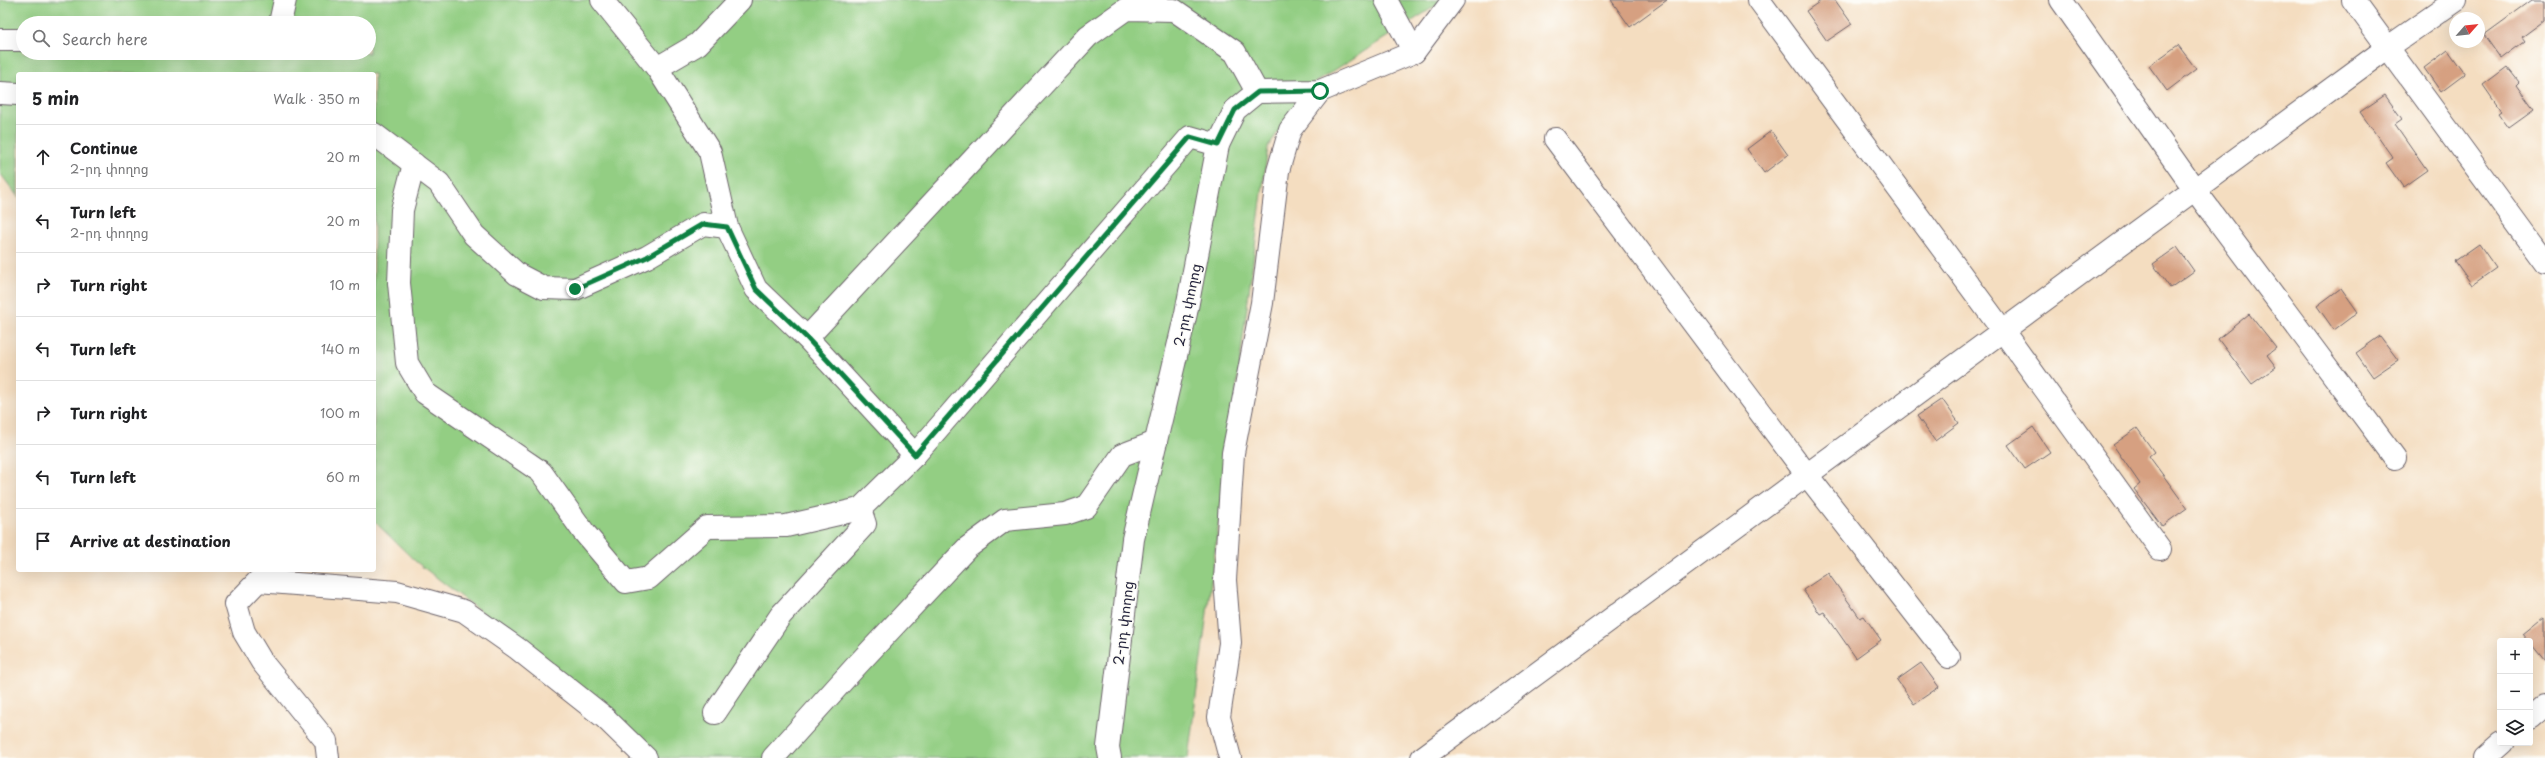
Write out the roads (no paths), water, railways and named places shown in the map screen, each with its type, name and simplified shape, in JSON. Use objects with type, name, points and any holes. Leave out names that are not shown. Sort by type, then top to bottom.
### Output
[{"type":"street","points":[[282,16],[285,0]]},
{"type":"street","points":[[602,0],[657,68],[710,152],[727,227],[756,289],[807,338],[915,455]]},
{"type":"street","points":[[657,68],[698,44],[740,0]]},
{"type":"street","points":[[1386,0],[1414,52]]},
{"type":"street","points":[[807,338],[1088,36],[1126,9],[1174,10],[1235,52],[1258,92],[1320,91],[1414,52],[1452,0]]},
{"type":"street","points":[[1759,0],[2003,331],[2160,549]]},
{"type":"street","points":[[2061,0],[2195,190],[2395,458]]},
{"type":"street","points":[[2353,0],[2545,262]]},
{"type":"street","points":[[1422,758],[2387,48],[2456,0]]},
{"type":"street","points":[[0,40],[16,40]]},
{"type":"street","points":[[1230,758],[1219,717],[1230,643],[1225,580],[1233,453],[1262,303],[1278,171],[1290,130],[1320,91]]},
{"type":"street","name":"2-րդ փողոց","points":[[1110,758],[1108,747],[1133,539],[1186,313],[1218,145],[1235,110],[1258,92]]},
{"type":"street","points":[[0,93],[16,94]]},
{"type":"street","points":[[376,136],[439,183],[474,235],[517,274],[544,288],[575,289],[647,257],[703,224],[727,227]]},
{"type":"street","points":[[414,164],[402,210],[399,283],[407,363],[425,393],[541,472],[583,531],[626,582],[649,578],[707,527],[786,526],[860,509],[915,455],[1190,137],[1218,145]]},
{"type":"street","points":[[1555,139],[1807,475],[1949,657]]},
{"type":"street","points":[[773,758],[858,664],[967,548],[1005,520],[1064,514],[1086,507],[1122,455],[1156,442]]},
{"type":"street","points":[[715,713],[781,615],[865,524],[860,509]]},
{"type":"street","points":[[328,758],[326,741],[262,662],[244,632],[236,604],[258,581],[397,592],[464,611],[518,649],[604,717],[646,758]]},
{"type":"street","points":[[2533,715],[2545,705]]},
{"type":"street","points":[[2485,758],[2499,746]]}]
